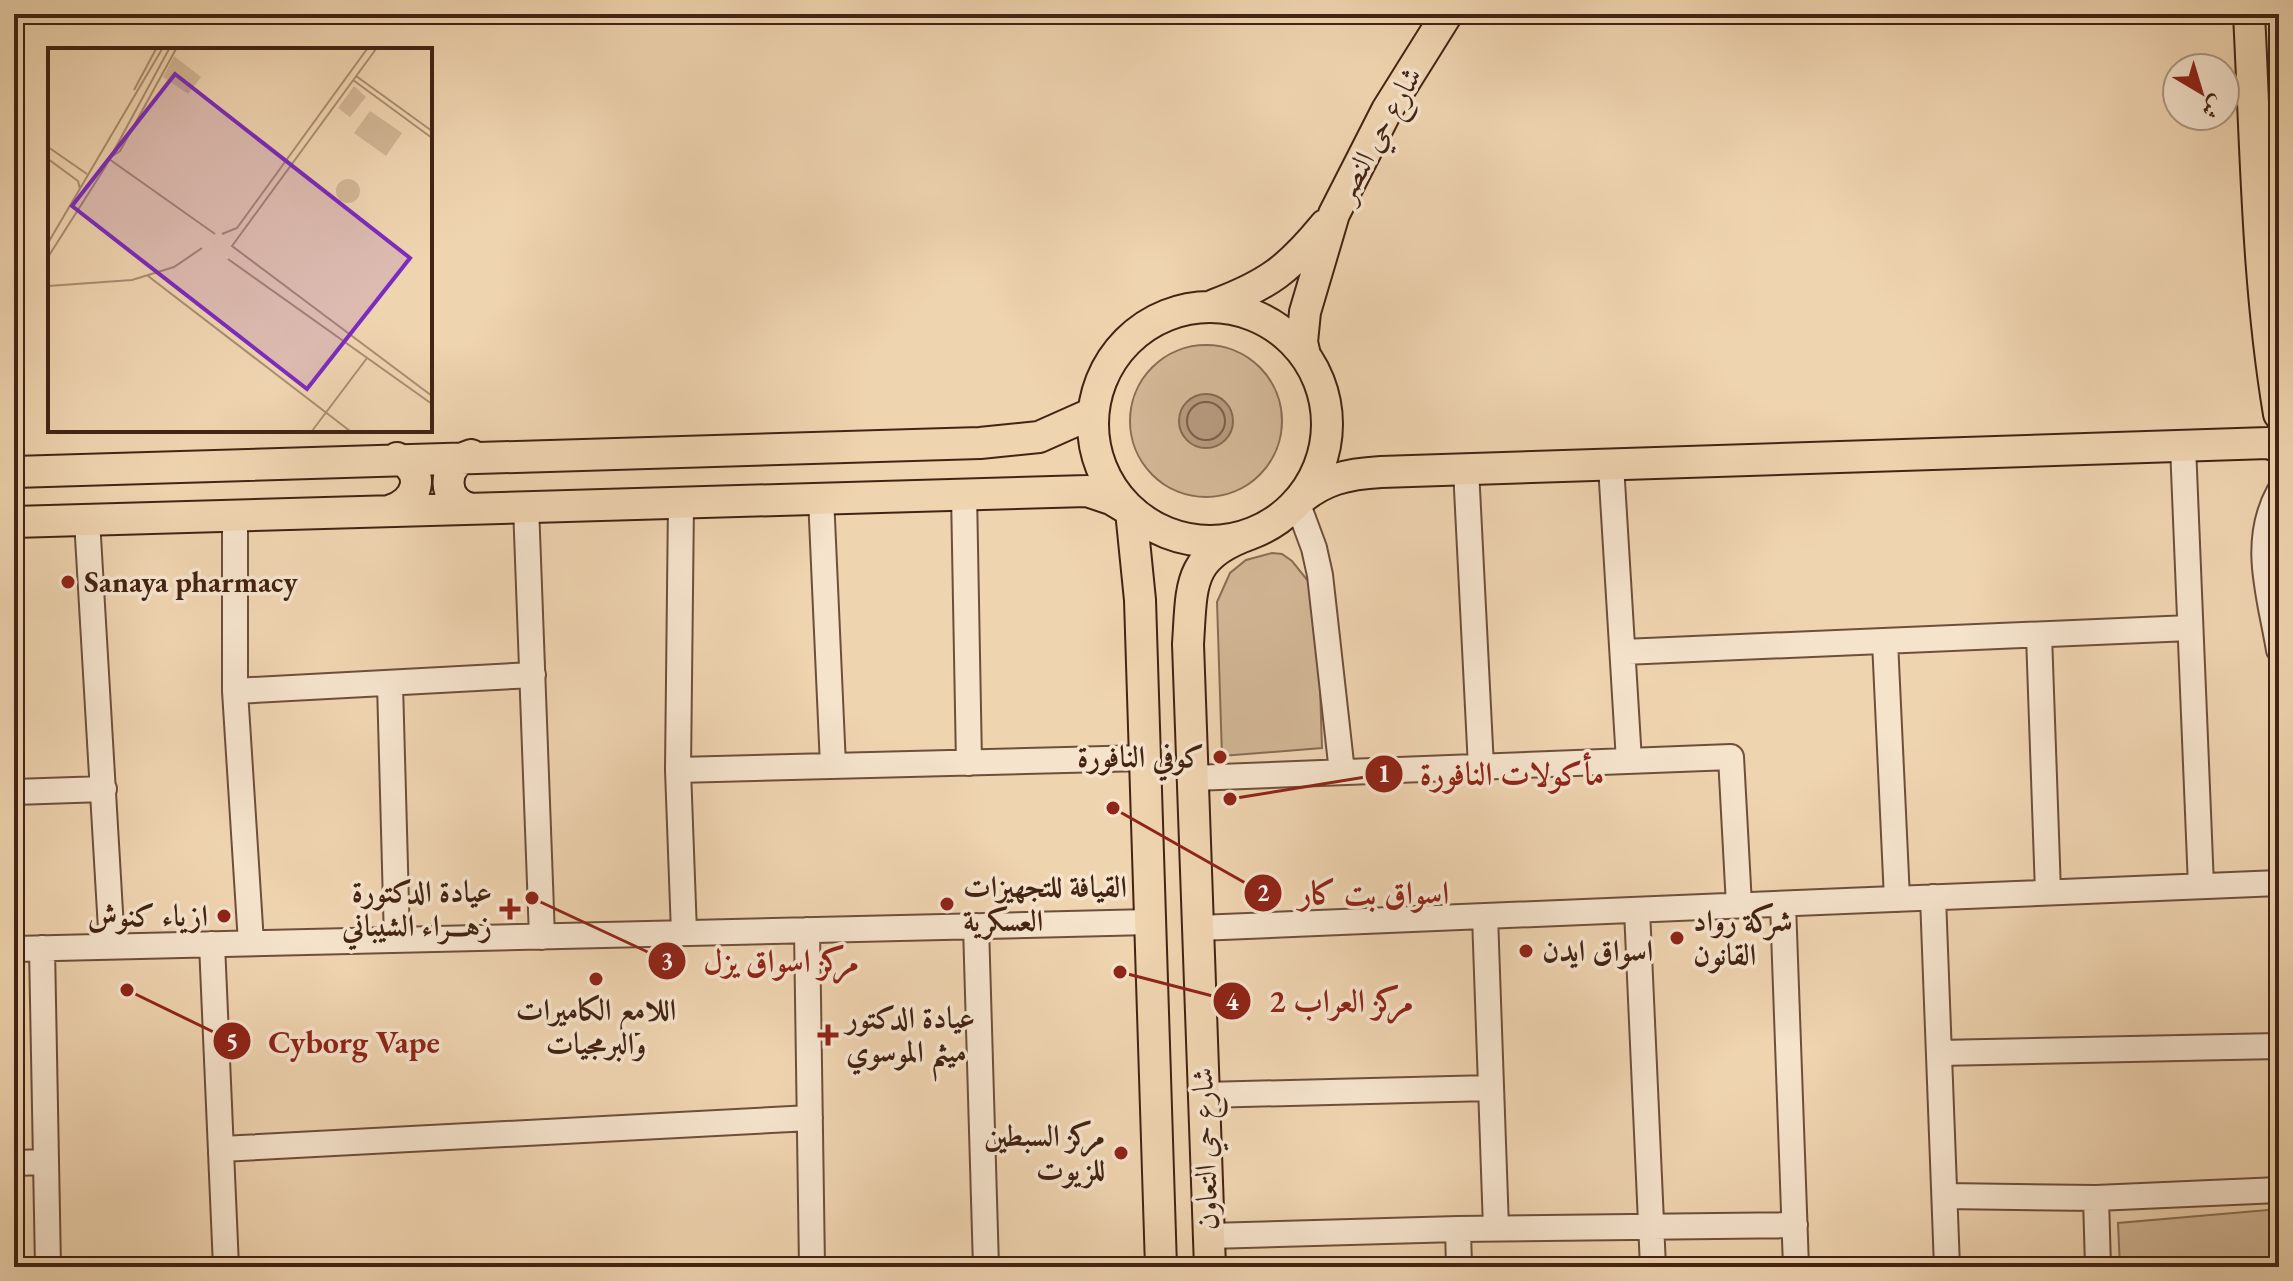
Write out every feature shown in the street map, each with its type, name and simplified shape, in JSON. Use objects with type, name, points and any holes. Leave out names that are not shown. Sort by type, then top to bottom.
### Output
[{"type":"main road","name":"شارع حي النصر","points":[[1334,214],[1387,110],[1447,14]]},
{"type":"main road","points":[[2249,14],[2260,250],[2279,414]]},
{"type":"main road","points":[[1131,511],[1105,476],[1093,435],[1093,413],[1099,385],[1112,359],[1131,337],[1154,321],[1181,310],[1209,306],[1251,291],[1286,269],[1334,214]]},
{"type":"main road","points":[[1297,502],[1318,468],[1325,443],[1326,410],[1322,390],[1302,342],[1305,312],[1334,214]]},
{"type":"main road","points":[[1209,306],[1228,308],[1263,319],[1279,329],[1305,355]]},
{"type":"main road","points":[[14,472],[471,455],[590,455],[980,443],[1039,437],[1093,413]]},
{"type":"main road","points":[[1325,443],[1330,460],[1340,469],[1361,473]]},
{"type":"main road","points":[[14,522],[1087,491],[1111,499],[1152,526],[1175,536],[1225,540],[1250,534],[1275,520],[1323,483],[1361,473],[2268,443],[2279,447]]},
{"type":"main road","points":[[471,455],[455,463],[448,478],[448,487],[456,502],[471,509]]},
{"type":"main road","points":[[389,511],[411,498],[416,483],[410,467],[397,458]]},
{"type":"main road","name":"شارع حي التعاون","points":[[1131,511],[1140,600],[1161,1267]]},
{"type":"main road","name":"شارع حي التعاون","points":[[1210,1267],[1188,644],[1192,592],[1202,563],[1228,542],[1250,534]]},
{"type":"street","points":[[2183,446],[2201,886]]},
{"type":"street","points":[[1611,465],[1629,761]]},
{"type":"street","points":[[1466,469],[1481,767]]},
{"type":"street","points":[[2279,492],[2268,516],[2263,539],[2279,650]]},
{"type":"street","points":[[964,493],[969,763]]},
{"type":"street","points":[[821,497],[833,766]]},
{"type":"street","points":[[681,502],[678,770],[684,933]]},
{"type":"street","points":[[1297,502],[1320,575],[1342,772]]},
{"type":"street","points":[[526,506],[542,937]]},
{"type":"street","points":[[235,515],[235,691],[251,943]]},
{"type":"street","points":[[87,520],[112,946]]},
{"type":"street","points":[[1623,652],[2190,628]]},
{"type":"street","points":[[2039,635],[2048,892]]},
{"type":"street","points":[[1885,641],[1897,899]]},
{"type":"street","points":[[235,691],[533,675]]},
{"type":"street","points":[[390,684],[397,940]]},
{"type":"street","points":[[1193,778],[1731,757],[1739,905]]},
{"type":"street","points":[[678,770],[1145,758]]},
{"type":"street","points":[[14,792],[104,789]]},
{"type":"street","points":[[1198,928],[2279,883]]},
{"type":"street","points":[[1933,897],[1947,1267]]},
{"type":"street","points":[[1783,904],[1796,1267]]},
{"type":"street","points":[[1637,910],[1653,1267]]},
{"type":"street","points":[[1485,916],[1496,1228]]},
{"type":"street","points":[[14,949],[1150,922]]},
{"type":"street","points":[[976,926],[986,1267]]},
{"type":"street","points":[[807,930],[812,1267]]},
{"type":"street","points":[[212,944],[226,1267]]},
{"type":"street","points":[[42,948],[48,1267]]},
{"type":"street","points":[[1939,1053],[2279,1046]]},
{"type":"street","points":[[1204,1095],[1491,1088]]},
{"type":"street","points":[[221,1149],[810,1118]]},
{"type":"street","points":[[14,1163],[46,1162]]},
{"type":"street","points":[[1945,1196],[2096,1198],[2279,1190]]},
{"type":"street","points":[[2096,1198],[2098,1267]]},
{"type":"street","points":[[1209,1236],[1496,1228],[1795,1225]]},
{"type":"street","points":[[1458,1229],[1459,1267]]},
{"type":"shaded area","points":[[1206,345],[1235,351],[1260,367],[1276,392],[1282,421],[1276,450],[1260,475],[1235,491],[1206,497],[1177,491],[1152,475],[1136,450],[1130,421],[1136,392],[1152,367],[1177,351]]},
{"type":"shaded area","points":[[1272,553],[1282,554],[1292,561],[1317,592],[1322,748],[1222,756],[1217,602],[1230,573],[1246,560]]},
{"type":"shaded area","points":[[2279,1209],[2279,1267],[2120,1267],[2118,1223]]},
{"type":"water","points":[[1206,394],[1225,402],[1233,421],[1225,440],[1206,448],[1187,440],[1179,421],[1187,402]]},
{"type":"place","name":"Sanaya pharmacy","points":[[68,582]]},
{"type":"place","name":"كوفي النافورة","points":[[1220,757]]},
{"type":"place","name":"مأكولات النافورة","points":[[1230,799]]},
{"type":"place","name":"اسواق بت كار","points":[[1113,808]]},
{"type":"place","name":"مركز اسواق يزل","points":[[532,898]]},
{"type":"place","name":"القيافة للتجهيزات العسكرية","points":[[947,904]]},
{"type":"place","name":"عيادة الدكتورة زهـــراء الشيباني","points":[[510,909]]},
{"type":"place","name":"ازياء كنوش","points":[[224,916]]},
{"type":"place","name":"شركة رواد القانون","points":[[1677,938]]},
{"type":"place","name":"اسواق ايدن","points":[[1526,951]]},
{"type":"place","name":"مركز العراب 2","points":[[1120,972]]},
{"type":"place","name":"اللامع الكاميرات والبرمجيات","points":[[596,979]]},
{"type":"place","name":"Cyborg Vape","points":[[127,990]]},
{"type":"place","name":"عيادة الدكتور ميثم الموسوي","points":[[828,1035]]},
{"type":"place","name":"مركز السبطين للزيوت","points":[[1121,1153]]}]
